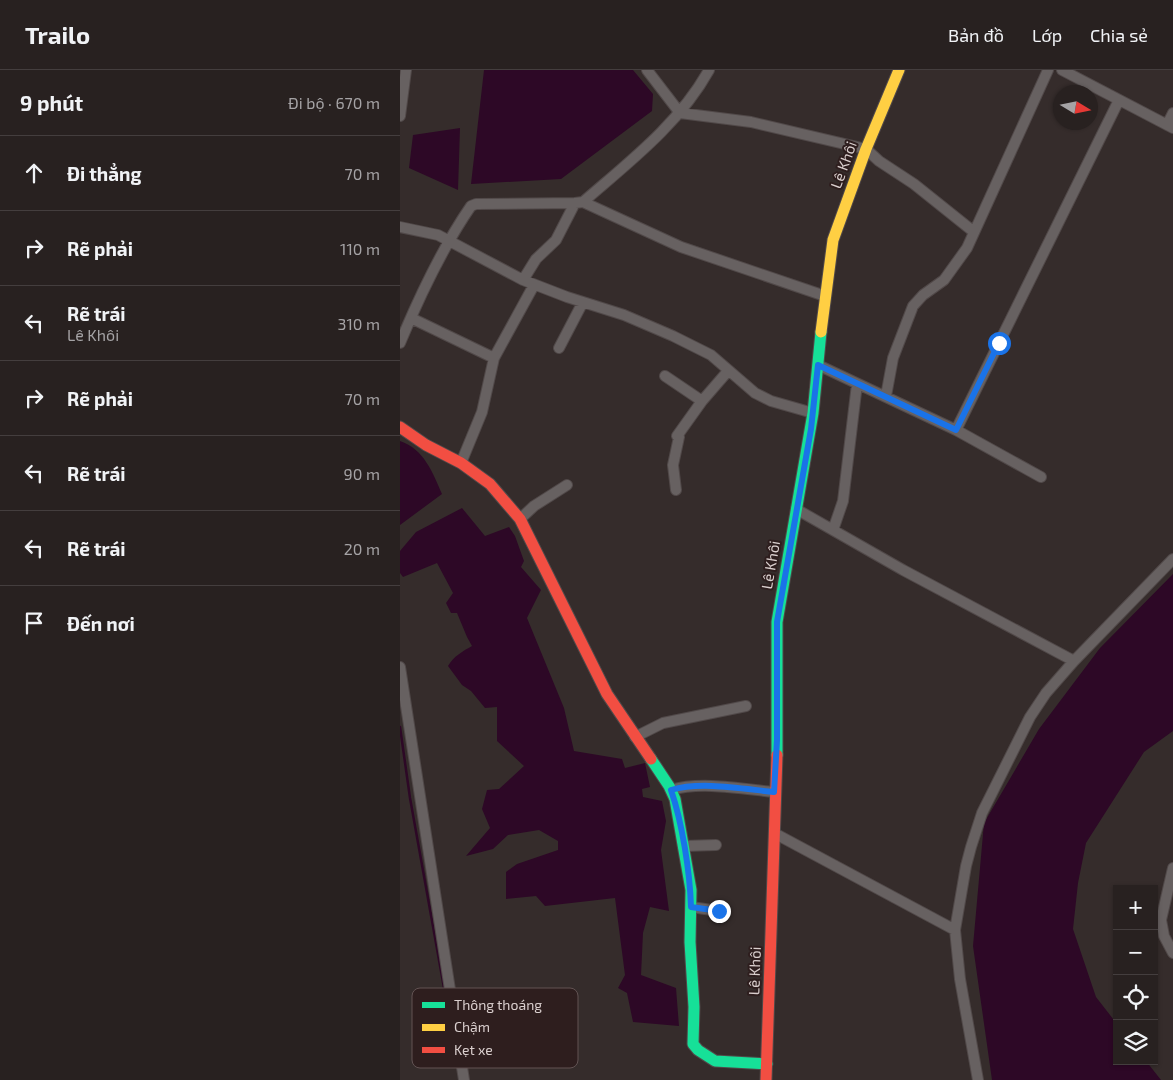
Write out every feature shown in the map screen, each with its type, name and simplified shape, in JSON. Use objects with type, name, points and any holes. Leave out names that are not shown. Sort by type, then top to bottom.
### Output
[{"type":"street","points":[[400,116],[406,70]]},
{"type":"street","points":[[648,70],[680,113],[751,122],[866,149],[974,232]]},
{"type":"street","points":[[523,280],[536,259],[556,240],[579,203],[670,125],[701,84],[709,70]]},
{"type":"street","name":"Lê Khôi","points":[[766,1080],[777,740],[777,622],[813,414],[824,296],[833,240],[866,149],[899,70]]},
{"type":"street","points":[[886,396],[893,358],[913,306],[923,295],[944,280],[967,248],[1048,70]]},
{"type":"street","points":[[1062,70],[1170,126],[1173,113]]},
{"type":"street","points":[[956,430],[1118,100]]},
{"type":"street","points":[[400,343],[422,291],[449,241],[471,206],[476,204],[579,203],[681,247],[824,296]]},
{"type":"street","points":[[400,227],[438,235],[534,285],[624,315],[688,343],[710,355],[755,393],[770,401],[813,414]]},
{"type":"street","points":[[461,463],[482,412],[494,358],[534,285]]},
{"type":"street","points":[[559,348],[583,302]]},
{"type":"street","points":[[411,318],[494,358]]},
{"type":"street","points":[[818,365],[956,430],[1041,477]]},
{"type":"street","points":[[676,490],[673,465],[678,437],[702,401],[728,371]]},
{"type":"street","points":[[665,376],[702,401]]},
{"type":"street","points":[[833,530],[843,501],[858,384]]},
{"type":"street","points":[[400,427],[426,445],[461,463],[490,484],[520,519],[598,678],[618,712],[671,790],[678,814],[691,890],[690,942],[694,1007],[693,1044],[698,1050],[715,1061],[767,1064]]},
{"type":"street","points":[[520,519],[534,506],[567,485]]},
{"type":"street","points":[[796,509],[920,580],[1074,661]]},
{"type":"street","points":[[978,1080],[960,978],[955,930],[968,857],[982,814],[1030,717],[1046,693],[1074,661],[1173,559]]},
{"type":"street","points":[[400,667],[450,988]]},
{"type":"street","points":[[635,737],[663,723],[746,706]]},
{"type":"street","points":[[671,790],[685,787],[701,787],[774,792]]},
{"type":"street","points":[[774,833],[955,930]]},
{"type":"street","points":[[683,846],[716,845]]},
{"type":"street","points":[[1173,868],[1161,920],[1164,936],[1173,953]]},
{"type":"street","points":[[691,907],[719,911]]},
{"type":"shaded area","points":[[484,70],[633,70],[653,94],[652,111],[561,179],[471,184]]},
{"type":"shaded area","points":[[460,128],[458,190],[409,168],[413,135]]},
{"type":"shaded area","points":[[400,441],[415,450],[427,463],[442,494],[400,525]]},
{"type":"shaded area","points":[[462,508],[485,536],[509,527],[515,536],[524,561],[521,567],[541,590],[527,618],[564,708],[574,751],[622,759],[625,768],[645,763],[650,787],[642,789],[643,797],[662,801],[666,821],[661,850],[669,911],[650,907],[643,933],[641,975],[676,988],[679,1026],[633,1022],[627,993],[618,988],[625,975],[615,898],[545,906],[536,896],[506,899],[506,872],[517,864],[558,850],[558,841],[539,830],[508,835],[493,849],[466,856],[490,828],[482,809],[487,790],[499,789],[524,766],[497,741],[497,707],[485,708],[471,691],[462,685],[448,666],[462,652],[472,646],[457,613],[451,613],[446,603],[453,593],[437,563],[403,577],[400,573],[400,551],[416,532]]},
{"type":"shaded area","points":[[1173,574],[1173,731],[1144,752],[1086,843],[1078,883],[1073,929],[1096,997],[1113,1019],[1113,1065],[1149,1065],[1161,1080],[992,1080],[973,946],[984,823],[1039,729],[1100,648]]},
{"type":"waterway","points":[[400,727],[410,798],[444,988]]},
{"type":"traffic: fast","points":[[777,755],[777,622],[813,413],[821,332]]},
{"type":"traffic: fast","points":[[651,759],[669,786],[675,799],[691,890],[690,942],[694,1007],[693,1044],[698,1050],[715,1061],[767,1064]]},
{"type":"traffic: slow","points":[[821,332],[833,240],[866,149],[899,70]]},
{"type":"traffic: jam","points":[[400,427],[426,445],[461,463],[490,484],[520,519],[607,694],[651,759]]},
{"type":"traffic: jam","points":[[766,1080],[777,755]]},
{"type":"route","points":[[719,911],[691,907],[691,890],[678,814],[671,790],[685,787],[701,787],[774,792],[777,740],[777,622],[811,429],[818,365],[956,430],[999,343]]}]
